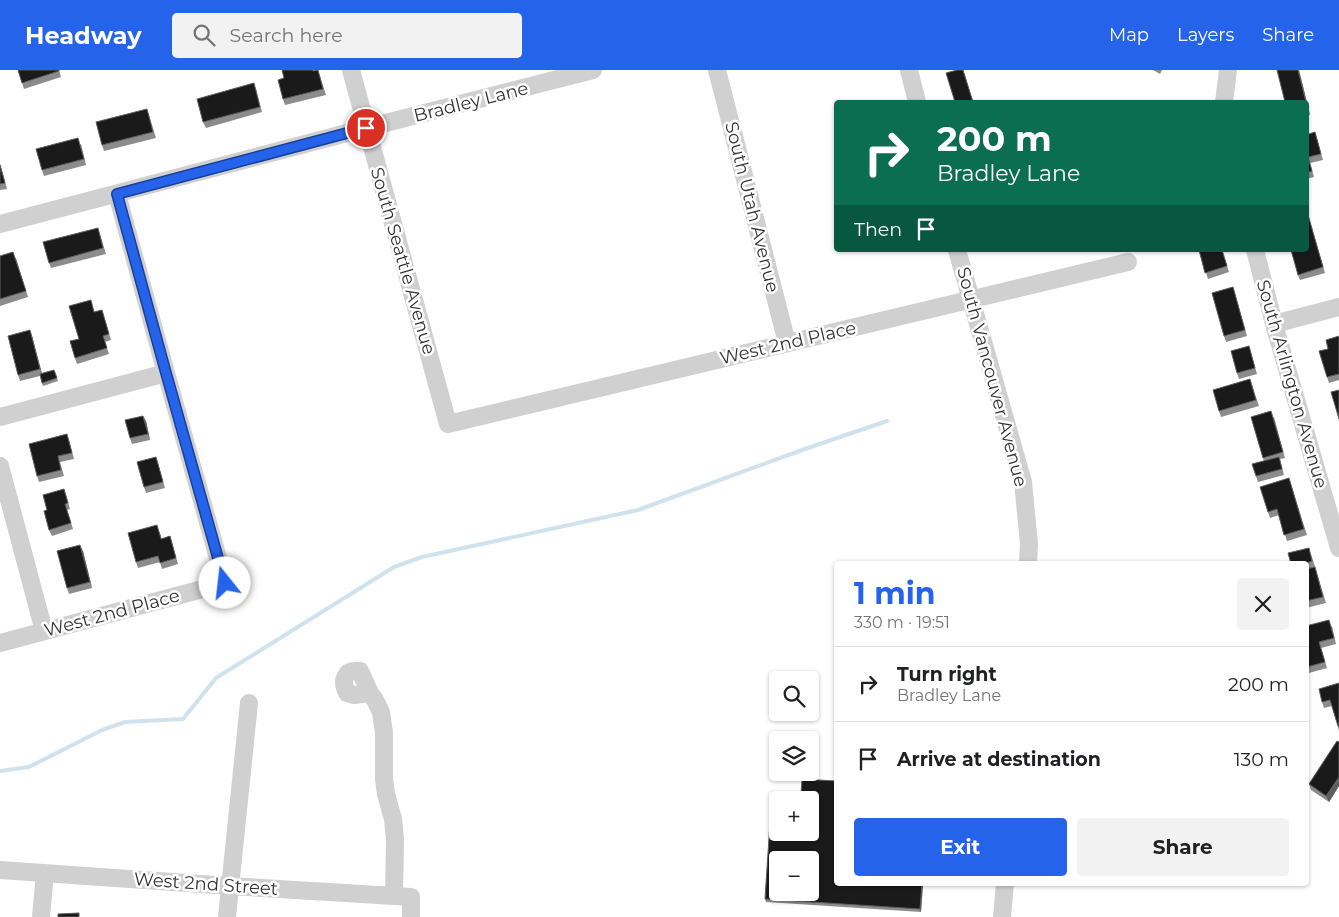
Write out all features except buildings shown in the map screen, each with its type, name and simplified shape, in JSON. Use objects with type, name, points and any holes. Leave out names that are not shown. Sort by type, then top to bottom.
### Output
[{"type":"street","name":"South Seattle Avenue","points":[[351,70],[448,424]]},
{"type":"street","name":"Bradley Lane","points":[[0,224],[366,128],[535,78],[593,70]]},
{"type":"street","name":"South Utah Avenue","points":[[717,70],[787,343]]},
{"type":"street","points":[[909,70],[916,100]]},
{"type":"street","points":[[1224,100],[1228,70]]},
{"type":"street","points":[[0,417],[166,373],[117,194]]},
{"type":"street","name":"South Vancouver Avenue","points":[[958,252],[1023,482],[1030,544],[1028,561]]},
{"type":"street","name":"South Arlington Avenue","points":[[1256,252],[1274,324],[1338,541]]},
{"type":"street","name":"West 2nd Place","points":[[448,424],[1128,262]]},
{"type":"street","points":[[1274,324],[1339,307]]},
{"type":"street","name":"West 2nd Place","points":[[0,643],[225,583],[166,373]]},
{"type":"street","points":[[0,466],[44,631]]},
{"type":"street","points":[[370,693],[381,712],[384,733],[384,779],[386,794],[393,819],[403,896],[410,917]]},
{"type":"street","points":[[227,917],[249,703]]},
{"type":"street","name":"West 2nd Street","points":[[0,870],[403,896]]},
{"type":"street","points":[[41,917],[45,874]]},
{"type":"street","points":[[1002,917],[1005,886]]},
{"type":"waterway","points":[[0,771],[29,767],[102,730],[125,722],[183,719],[216,678],[394,567],[422,557],[638,510],[887,421]]},
{"type":"route","points":[[225,583],[117,194],[366,128]]}]
